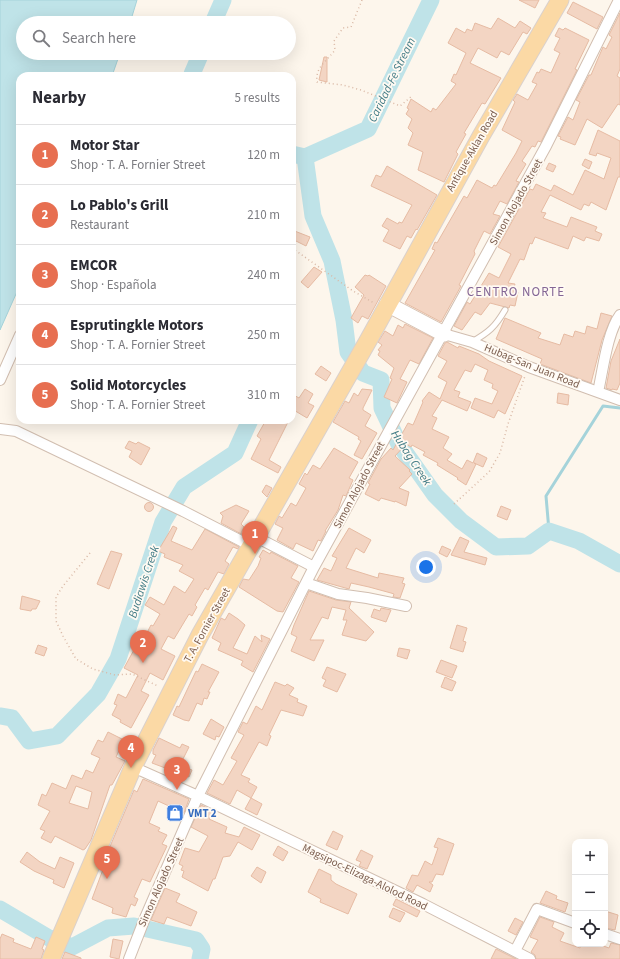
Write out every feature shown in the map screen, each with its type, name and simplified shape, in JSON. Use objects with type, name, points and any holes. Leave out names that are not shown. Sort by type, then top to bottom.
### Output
[{"type":"main road","name":"Antique-Aklan Road","points":[[386,306],[473,149],[560,0]]},
{"type":"main road","name":"T. A. Fornier Street","points":[[52,955],[133,767],[200,635],[386,306]]},
{"type":"street","name":"Simon Alojado Street","points":[[130,959],[145,918],[198,796],[306,582],[385,436],[444,334],[546,146],[619,0]]},
{"type":"street","points":[[386,306],[444,334]]},
{"type":"street","points":[[598,392],[610,338],[615,322],[620,315]]},
{"type":"street","name":"Hubag-San Juan Road","points":[[444,334],[472,342],[529,367],[620,400]]},
{"type":"street","points":[[0,380],[16,344]]},
{"type":"street","points":[[0,429],[16,431],[183,511],[314,567]]},
{"type":"street","points":[[306,582],[338,594],[406,606]]},
{"type":"street","name":"Magsipoc-Elizaga-Alolod Road","points":[[133,767],[198,796],[530,959]]},
{"type":"street","points":[[516,951],[537,909],[572,922]]},
{"type":"street","points":[[608,935],[620,939]]},
{"type":"lane","points":[[472,342],[489,333],[497,324],[504,310]]},
{"type":"path","points":[[362,0],[351,28],[343,28],[334,41],[335,50],[321,63],[316,75],[317,82],[361,90],[400,106],[412,96]]},
{"type":"path","points":[[296,251],[353,291],[386,306]]},
{"type":"path","points":[[454,504],[489,472],[500,453],[508,424],[529,367]]},
{"type":"path","points":[[90,553],[56,597],[55,612],[60,631],[76,659],[93,669],[115,675],[132,674],[171,692]]},
{"type":"water","points":[[0,0],[137,0],[132,16],[16,16],[16,60],[118,60],[113,72],[16,72],[16,294],[0,330]]},
{"type":"building","points":[[519,0],[539,0],[535,8]]},
{"type":"building","points":[[573,2],[603,17],[597,29],[567,13]]},
{"type":"building","points":[[620,13],[620,69],[617,76],[620,78],[620,105],[618,104],[602,128],[587,119],[575,145],[560,139],[561,137],[558,136],[568,117],[573,120],[580,102],[576,100],[589,75],[591,75],[603,47],[606,49],[612,37],[609,35]]},
{"type":"building","points":[[498,18],[515,28],[520,21],[531,28],[527,34],[523,32],[509,55],[501,51],[497,58],[478,48],[470,63],[501,78],[485,104],[482,103],[464,133],[466,134],[456,152],[458,154],[444,182],[418,170],[423,152],[408,145],[413,133],[408,128],[412,119],[406,114],[409,109],[407,108],[411,99],[431,112],[433,108],[436,110],[456,84],[451,81],[454,74],[456,75],[466,53],[448,43],[456,28],[465,33],[467,29],[472,31],[475,23],[491,29]]},
{"type":"building","points":[[559,28],[563,30],[565,28],[589,40],[575,69],[577,70],[541,142],[538,141],[535,147],[532,146],[522,161],[526,164],[516,181],[519,182],[507,204],[500,201],[493,214],[500,216],[490,234],[484,231],[474,251],[475,254],[459,285],[461,286],[441,322],[405,303],[435,250],[432,249],[435,242],[437,243],[464,196],[467,198],[477,180],[492,188],[494,185],[496,186],[516,153],[522,141],[502,130],[515,102],[513,100],[517,94],[528,100],[537,84],[532,82],[537,72],[539,73],[541,69],[551,73],[560,53],[554,50],[560,38],[555,36]]},
{"type":"building","points":[[324,57],[327,57],[327,82],[319,80]]},
{"type":"building","points":[[598,130],[620,141],[620,177],[618,177],[606,210],[591,202],[589,206],[584,204],[581,210],[550,195],[541,212],[546,213],[543,218],[567,227],[571,217],[597,227],[595,231],[602,234],[599,241],[586,237],[584,241],[573,236],[568,249],[535,237],[532,244],[530,243],[524,260],[520,259],[508,283],[515,284],[513,291],[518,292],[515,306],[510,305],[509,308],[490,303],[481,315],[475,312],[462,330],[454,326],[467,302],[470,304],[489,273],[499,278],[511,254],[498,247],[530,189],[533,190],[536,184],[551,191],[554,185],[573,195],[585,170],[604,179],[611,158],[597,153],[596,156],[589,154]]},
{"type":"building","points":[[585,159],[592,162],[589,169],[582,165]]},
{"type":"building","points":[[549,163],[556,166],[553,172],[546,169]]},
{"type":"building","points":[[387,166],[437,195],[417,230],[416,229],[411,238],[407,236],[400,249],[383,241],[389,230],[382,226],[387,218],[398,224],[399,222],[402,223],[412,205],[371,186],[376,175],[381,177]]},
{"type":"building","points":[[296,232],[310,237],[306,246],[296,241]]},
{"type":"building","points":[[314,267],[322,272],[308,288],[301,282]]},
{"type":"building","points":[[365,275],[369,275],[386,286],[368,319],[362,316],[358,323],[351,318],[364,295],[355,287]]},
{"type":"building","points":[[601,313],[612,316],[602,340],[591,383],[540,364],[542,359],[496,339],[505,318],[541,333],[538,338],[560,345],[564,334],[573,337],[575,331],[585,334],[587,326],[597,329]]},
{"type":"building","points":[[405,324],[433,338],[419,364],[410,360],[400,379],[407,382],[397,403],[384,397],[392,379],[390,378],[394,368],[378,355],[380,351],[378,350],[382,345],[378,342],[385,331],[393,336],[398,325],[403,328]]},
{"type":"building","points":[[620,339],[620,383],[617,390],[612,390],[606,388],[611,361]]},
{"type":"building","points":[[447,342],[458,348],[459,346],[479,354],[489,361],[522,376],[505,414],[498,410],[494,418],[471,408],[475,398],[492,404],[498,391],[492,388],[493,384],[484,380],[488,370],[475,364],[471,372],[465,370],[454,390],[460,392],[458,397],[471,402],[467,411],[442,400],[432,416],[437,418],[432,429],[449,437],[443,448],[452,454],[447,460],[462,469],[467,460],[473,463],[477,453],[487,458],[483,467],[474,463],[476,464],[466,485],[457,479],[458,478],[437,465],[438,463],[423,455],[425,452],[412,445],[411,447],[406,444],[395,456],[410,470],[409,471],[412,474],[399,488],[409,492],[406,506],[395,501],[381,498],[379,501],[365,494],[370,484],[368,483],[381,459],[391,448],[393,450],[408,423],[413,425],[423,402],[422,401],[429,392],[440,399],[447,382],[438,377],[447,361],[438,356]]},
{"type":"building","points":[[321,366],[331,373],[326,381],[315,374]]},
{"type":"building","points":[[305,389],[313,394],[308,403],[314,406],[307,418],[296,411],[296,396],[299,398]]},
{"type":"building","points":[[362,389],[372,390],[363,410],[371,415],[365,426],[377,433],[362,459],[354,455],[361,441],[358,439],[359,437],[333,422],[345,401],[349,403],[354,393],[358,396]]},
{"type":"building","points":[[558,393],[569,395],[568,405],[557,403]]},
{"type":"building","points":[[264,424],[287,424],[269,460],[281,467],[278,473],[251,459],[261,439],[257,436]]},
{"type":"building","points":[[129,441],[136,444],[138,442],[150,448],[141,465],[129,457],[132,451],[125,448]]},
{"type":"building","points":[[334,448],[358,462],[349,478],[353,480],[346,496],[343,495],[338,510],[325,531],[321,541],[318,540],[313,551],[296,543],[293,549],[277,540],[283,528],[275,524],[279,516],[282,518],[291,503],[296,506],[306,488],[299,484],[305,473],[307,475],[313,465],[320,469]]},
{"type":"building","points":[[266,485],[272,488],[267,497],[262,492]]},
{"type":"building","points":[[149,502],[154,507],[149,512],[144,507]]},
{"type":"building","points":[[236,505],[249,511],[241,524],[244,527],[241,533],[246,534],[245,536],[221,523],[223,516],[220,513]]},
{"type":"building","points":[[501,506],[511,510],[507,520],[497,516]]},
{"type":"building","points":[[173,526],[177,528],[171,541],[192,550],[205,529],[239,547],[238,549],[233,547],[225,561],[229,564],[224,574],[218,572],[208,590],[205,588],[195,605],[197,607],[192,616],[189,614],[174,639],[168,636],[161,649],[175,656],[163,680],[150,673],[141,691],[149,695],[131,728],[120,722],[121,720],[112,715],[117,705],[114,704],[118,694],[126,698],[138,675],[124,668],[135,648],[138,650],[151,625],[153,626],[160,614],[145,605],[150,597],[164,605],[174,586],[185,593],[194,579],[179,571],[183,565],[164,557],[165,554],[158,551]]},
{"type":"building","points":[[349,528],[371,540],[364,553],[356,548],[346,568],[378,578],[379,573],[404,578],[402,583],[405,584],[400,598],[393,597],[394,594],[391,593],[351,583],[349,589],[317,580],[324,568],[331,571],[337,558],[332,556]]},
{"type":"building","points":[[460,537],[469,541],[464,552],[487,558],[485,565],[451,555]]},
{"type":"building","points":[[442,546],[451,550],[447,557],[439,553]]},
{"type":"building","points":[[263,550],[270,554],[271,552],[298,566],[291,578],[299,582],[283,612],[277,611],[239,587],[243,579],[249,580],[258,566],[261,558],[259,557]]},
{"type":"building","points":[[111,551],[122,554],[109,589],[97,584]]},
{"type":"building","points":[[309,591],[336,600],[351,602],[349,608],[374,632],[366,641],[342,635],[347,620],[343,620],[346,610],[332,607],[328,619],[322,617],[310,640],[324,640],[314,661],[291,651],[297,637],[291,634]]},
{"type":"building","points":[[22,596],[40,601],[36,609],[32,609],[31,611],[20,609]]},
{"type":"building","points":[[381,608],[391,610],[386,622],[371,617],[374,609],[380,611]]},
{"type":"building","points":[[229,613],[245,625],[233,648],[247,654],[255,636],[262,642],[261,635],[270,639],[253,672],[241,665],[243,661],[218,650],[221,643],[212,638],[221,618],[225,620]]},
{"type":"building","points":[[457,625],[467,628],[463,641],[466,642],[463,652],[450,648]]},
{"type":"building","points":[[38,645],[47,648],[44,656],[35,653]]},
{"type":"building","points":[[399,648],[410,650],[407,659],[397,656]]},
{"type":"building","points":[[441,660],[457,666],[452,678],[436,672]]},
{"type":"building","points":[[202,664],[219,672],[208,692],[210,692],[207,699],[204,698],[202,705],[197,703],[189,721],[184,720],[173,715],[177,706],[179,707],[196,671],[198,672]]},
{"type":"building","points":[[327,667],[346,674],[337,692],[323,686],[326,680],[322,678]]},
{"type":"building","points":[[445,677],[456,682],[452,691],[441,687]]},
{"type":"building","points":[[275,682],[285,686],[287,684],[294,688],[289,695],[298,699],[297,702],[307,706],[303,716],[281,710],[269,735],[271,736],[267,746],[259,742],[241,775],[250,779],[248,782],[257,787],[251,798],[237,790],[230,804],[207,793],[214,780],[223,785],[237,761],[231,758],[244,735],[238,732],[243,722],[247,724],[256,706],[262,710]]},
{"type":"building","points":[[211,719],[224,727],[219,737],[216,736],[215,740],[203,734]]},
{"type":"building","points":[[108,732],[124,740],[116,757],[125,761],[112,785],[110,785],[91,840],[83,850],[55,836],[51,843],[41,838],[45,831],[40,829],[50,811],[38,805],[42,794],[46,796],[52,783],[66,789],[72,775],[82,779],[86,770],[93,773],[100,758],[91,754],[98,740],[103,742]],"holes":[[[76,786],[92,792],[88,809],[69,803]]]},
{"type":"building","points":[[159,738],[180,748],[182,744],[189,747],[180,765],[192,770],[189,777],[152,763],[156,755],[153,754],[153,750]]},
{"type":"building","points":[[143,779],[189,799],[184,813],[158,801],[149,823],[160,828],[158,831],[167,835],[162,844],[167,846],[150,882],[142,879],[134,897],[138,899],[135,906],[131,904],[126,917],[112,913],[113,908],[92,899],[105,864],[103,863],[134,790],[137,792]]},
{"type":"building","points":[[251,798],[262,804],[257,815],[245,809]]},
{"type":"building","points":[[201,805],[214,811],[209,819],[227,827],[225,833],[239,837],[244,827],[260,835],[252,850],[238,842],[230,856],[223,857],[215,879],[213,879],[208,891],[182,877],[184,871],[181,870],[183,866],[179,864],[185,848],[199,852],[208,836],[191,827]]},
{"type":"building","points":[[333,831],[343,836],[337,850],[326,845]]},
{"type":"building","points":[[438,838],[454,844],[443,875],[436,874],[432,882],[429,882],[433,885],[430,892],[417,885],[413,892],[406,888],[412,875],[418,876],[425,861],[432,865],[438,848],[434,847]]},
{"type":"building","points":[[278,846],[288,852],[283,861],[273,855]]},
{"type":"building","points":[[361,850],[373,856],[367,869],[359,866],[361,862],[356,860]]},
{"type":"building","points":[[27,852],[40,862],[55,869],[60,857],[74,863],[64,888],[53,883],[54,880],[34,871],[20,862]]},
{"type":"building","points":[[257,867],[266,872],[261,883],[251,876]]},
{"type":"building","points":[[319,869],[331,875],[331,880],[336,884],[357,894],[348,914],[320,902],[321,899],[308,892]]},
{"type":"building","points":[[165,888],[180,894],[176,902],[197,912],[191,926],[167,917],[164,924],[151,920]]},
{"type":"building","points":[[546,891],[557,896],[556,899],[568,903],[565,912],[540,903]]},
{"type":"building","points":[[396,899],[420,911],[417,917],[393,905]]},
{"type":"building","points":[[393,908],[405,913],[400,922],[389,917]]},
{"type":"building","points":[[608,912],[618,915],[615,930],[608,929]]},
{"type":"building","points":[[540,917],[554,922],[552,927],[564,933],[560,941],[572,945],[572,947],[609,948],[611,943],[620,945],[620,959],[536,959],[535,955],[531,952],[538,940],[530,937]]},
{"type":"building","points":[[515,918],[523,922],[516,935],[508,931]]},
{"type":"building","points":[[2,934],[14,939],[13,942],[31,949],[36,937],[45,941],[41,959],[0,959],[0,939]]},
{"type":"building","points":[[113,939],[123,941],[119,959],[110,957]]},
{"type":"building","points":[[496,949],[516,959],[491,959]]},
{"type":"building","points":[[65,952],[81,958],[81,959],[62,959]]},
{"type":"waterway","name":"Caridad-Fe Stream","points":[[216,16],[223,0]]},
{"type":"waterway","name":"Caridad-Fe Stream","points":[[296,155],[305,157],[368,129],[431,0]]},
{"type":"waterway","name":"Caridad-Fe Stream","points":[[193,72],[198,60]]},
{"type":"waterway","name":"Hubag Creek","points":[[305,157],[313,216],[332,261],[344,320],[348,352],[363,373],[381,380],[382,408],[399,444],[435,495],[461,521],[496,547],[528,546],[549,531],[579,541],[620,564]]},
{"type":"waterway","points":[[549,531],[546,496],[603,406],[620,408]]},
{"type":"waterway","name":"Budiawis Creek","points":[[0,716],[12,718],[29,741],[57,736],[98,694],[118,659],[163,522],[184,487],[235,453],[248,424]]},
{"type":"waterway","name":"Budiawis Creek","points":[[0,909],[49,938],[72,947],[108,928],[134,926],[196,940],[202,949],[200,959]]},
{"type":"place","name":"Motor Star","points":[[255,554]]},
{"type":"place","name":"Lo Pablo's Grill","points":[[143,663]]},
{"type":"place","name":"Esprutingkle Motors","points":[[131,768]]},
{"type":"place","name":"EMCOR","points":[[177,790]]},
{"type":"place","name":"VMT 2","points":[[175,813]]},
{"type":"place","name":"Solid Motorcycles","points":[[107,879]]},
{"type":"district","name":"CENTRO NORTE","points":[[516,292]]}]
